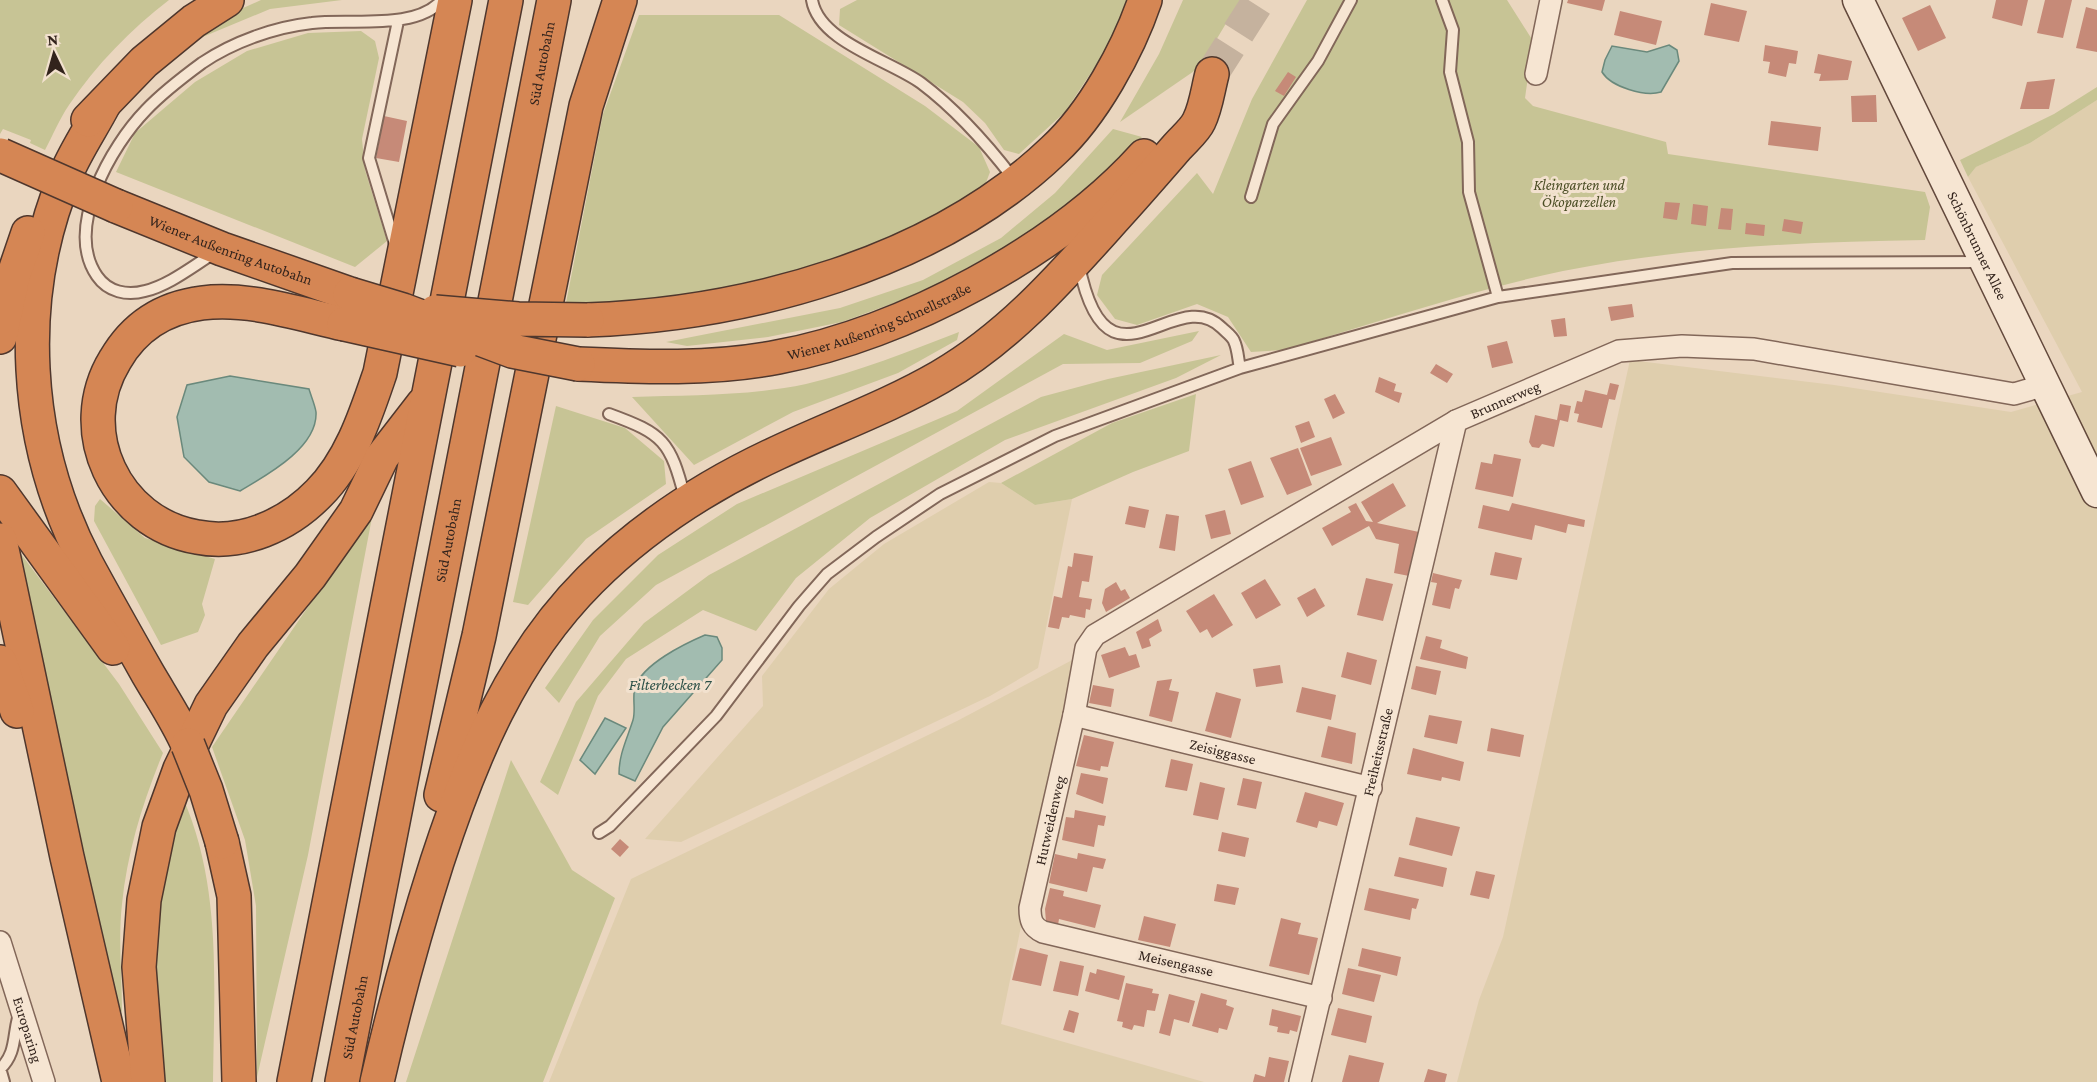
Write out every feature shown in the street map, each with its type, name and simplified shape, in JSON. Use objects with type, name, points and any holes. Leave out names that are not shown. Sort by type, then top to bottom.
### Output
[{"type":"highway","points":[[0,336],[13,277],[55,166],[86,121],[144,62],[194,21],[227,0]]},
{"type":"highway","points":[[455,0],[402,264],[380,373],[364,418],[345,458],[320,492],[294,514],[265,531],[229,538],[197,537],[166,527],[139,510],[118,488],[103,460],[97,431],[98,400],[110,368],[127,339],[151,319],[177,308],[203,303],[229,302],[274,308],[347,309],[481,355],[512,351]]},
{"type":"highway","points":[[294,1082],[506,0]]},
{"type":"highway","name":"Süd Autobahn","points":[[342,1082],[554,0]]},
{"type":"highway","points":[[533,110],[553,82],[573,0]]},
{"type":"highway","points":[[377,1082],[418,917],[436,812],[478,636],[586,106],[620,0]]},
{"type":"highway","points":[[403,310],[518,319],[587,320],[635,319],[697,311],[823,279],[925,239],[970,216],[1017,183],[1056,148],[1087,110],[1117,63],[1146,0]]},
{"type":"highway","points":[[1131,34],[1157,16],[1164,0]]},
{"type":"highway","name":"Wiener Außenring Schnellstraße","points":[[466,335],[512,351],[578,364],[639,367],[705,365],[776,358],[828,346],[890,326],[1018,259],[1076,216],[1132,169],[1180,116],[1212,74],[1199,122],[1078,259]]},
{"type":"highway","points":[[104,104],[68,171],[49,225],[36,280],[32,335],[35,393],[45,449],[62,506],[85,561],[171,733],[188,746],[206,789],[222,843],[234,896],[239,1082]]},
{"type":"highway","name":"Wiener Außenring Autobahn","points":[[0,154],[116,206],[222,249],[347,309],[403,310],[466,335]]},
{"type":"highway","points":[[418,917],[469,768],[492,717],[518,671],[551,623],[589,581],[632,540],[685,502],[778,452],[889,404],[942,376],[999,335],[1035,304],[1078,259]]},
{"type":"highway","points":[[148,1082],[139,967],[144,900],[159,827],[180,769],[211,705],[253,645],[310,576],[356,511],[382,457],[428,398]]},
{"type":"highway","points":[[0,492],[59,573],[142,677]]},
{"type":"highway","points":[[0,540],[67,857],[119,1082]]},
{"type":"highway","points":[[0,662],[25,734],[45,809],[67,857]]},
{"type":"main road","name":"Schönbrunner Allee","points":[[1858,0],[2097,492]]},
{"type":"street","points":[[1536,74],[1551,0]]},
{"type":"street","name":"Brunnerweg","points":[[1074,714],[1086,648],[1095,635],[1456,421],[1619,351],[1671,347],[1754,350],[2014,394],[2045,385]]},
{"type":"street","name":"Freiheitsstraße","points":[[1300,1082],[1456,421]]},
{"type":"street","name":"Zeisiggasse","points":[[1074,714],[1371,788]]},
{"type":"street","name":"Hutweidenweg","points":[[1033,925],[1030,908],[1074,714]]},
{"type":"street","name":"Meisengasse","points":[[1033,925],[1043,932],[1321,998]]},
{"type":"street","name":"Europaring","points":[[0,942],[22,1005],[44,1082]]},
{"type":"lane","points":[[222,249],[163,284],[130,294],[115,291],[101,282],[92,270],[86,255],[84,240],[92,200],[122,141],[146,110],[203,62],[246,41],[310,23],[398,21],[421,15],[442,0]]},
{"type":"lane","points":[[812,0],[814,13],[832,32],[920,83],[978,133],[1017,183]]},
{"type":"lane","points":[[1251,197],[1273,124],[1318,61],[1351,0]]},
{"type":"lane","points":[[1442,0],[1453,30],[1450,72],[1468,141],[1469,192],[1498,297]]},
{"type":"lane","points":[[398,21],[369,158],[402,264]]},
{"type":"lane","points":[[1078,259],[1084,291],[1094,314],[1108,329],[1127,335],[1137,334],[1182,318],[1199,316],[1217,324],[1234,340],[1240,368]]},
{"type":"lane","points":[[599,832],[610,826],[716,716],[799,606],[827,574],[876,537],[940,494],[1045,441],[1240,368],[1498,297],[1732,263],[1984,262]]},
{"type":"lane","points":[[609,414],[644,427],[667,446],[685,502]]},
{"type":"lane","points":[[4,1082],[0,1069],[9,1060],[15,1047],[14,1027],[22,1005]]},
{"type":"shaded area","points":[[2097,100],[2097,1082],[1457,1082],[1479,1000],[1503,937],[1630,360],[1834,385],[2011,412],[2082,392],[1968,177],[1976,167],[2030,143]]},
{"type":"shaded area","points":[[989,482],[1001,483],[1035,505],[1072,499],[1038,668],[990,696],[681,842],[645,839],[763,706],[762,676],[829,589],[884,544]]},
{"type":"shaded area","points":[[1076,658],[1001,1024],[1204,1082],[549,1082],[631,879],[957,721]]},
{"type":"green space","points":[[0,0],[169,0],[128,35],[102,62],[66,110],[45,150],[30,143],[31,140],[3,129],[0,134]]},
{"type":"green space","points":[[261,0],[342,0],[270,9],[193,41],[223,17]]},
{"type":"green space","points":[[857,0],[1131,0],[1108,47],[1065,112],[1019,154],[1004,150],[985,123],[963,102],[839,25],[840,9]]},
{"type":"green space","points":[[1183,0],[1240,0],[1200,67],[1120,122],[1159,54]]},
{"type":"green space","name":"Kleingarten und Ökoparzellen","points":[[1307,0],[1507,0],[1533,41],[1525,98],[1533,106],[1666,142],[1668,154],[1925,192],[1930,207],[1925,240],[1743,247],[1608,263],[1492,288],[1283,350],[1251,352],[1228,317],[1197,304],[1137,325],[1115,319],[1097,295],[1102,275],[1197,173],[1213,194],[1252,99]]},
{"type":"green space","points":[[639,15],[779,15],[925,106],[979,147],[990,172],[984,188],[930,220],[837,262],[738,288],[650,301],[566,303],[603,114]]},
{"type":"green space","points":[[361,31],[375,41],[379,58],[362,139],[365,170],[387,241],[355,267],[116,172],[135,133],[195,82],[247,51],[308,33]]},
{"type":"green space","points":[[2097,87],[2097,100],[2030,143],[1976,167],[1968,177],[1960,160],[2054,114]]},
{"type":"green space","points":[[1113,129],[1142,137],[1093,186],[1011,244],[921,293],[842,322],[768,337],[687,346],[666,342],[840,308],[923,280],[1001,238],[1055,193]]},
{"type":"green space","points":[[1199,331],[1192,341],[1140,363],[1063,364],[656,585],[600,636],[559,703],[545,688],[593,620],[658,555],[737,504],[957,411],[1064,334],[1107,350]]},
{"type":"green space","points":[[959,332],[957,340],[898,373],[793,412],[694,465],[632,397],[741,393],[806,384],[864,367]]},
{"type":"green space","points":[[1221,355],[1176,378],[1005,440],[870,518],[796,578],[756,631],[703,610],[626,659],[598,696],[558,795],[540,782],[576,702],[644,623],[709,575],[1041,397],[1108,379]]},
{"type":"green space","points":[[1196,394],[1189,451],[1133,472],[1072,499],[1035,505],[1001,483],[1112,423]]},
{"type":"green space","points":[[556,406],[625,428],[664,461],[666,484],[586,539],[528,605],[513,602]]},
{"type":"green space","points":[[100,499],[145,538],[215,559],[202,604],[205,615],[198,632],[161,645],[94,521],[95,506]]},
{"type":"green space","points":[[373,512],[308,855],[257,1077],[256,906],[245,840],[212,747]]},
{"type":"green space","points":[[18,550],[119,684],[163,753],[143,808],[124,885],[120,931],[122,1011],[116,1017]]},
{"type":"green space","points":[[511,760],[572,870],[615,898],[543,1082],[406,1082]]},
{"type":"green space","points":[[183,798],[196,832],[210,902],[214,973],[213,1082],[161,1082],[153,1024],[154,916]]},
{"type":"water","points":[[1669,45],[1677,50],[1679,61],[1661,92],[1646,93],[1629,90],[1613,82],[1602,72],[1612,46],[1647,52]]},
{"type":"water","points":[[230,376],[309,389],[316,412],[314,425],[299,449],[276,469],[240,491],[209,482],[184,457],[177,417],[187,385]]},
{"type":"water","name":"Filterbecken 7","points":[[705,635],[717,637],[722,648],[722,660],[663,727],[635,781],[619,774],[622,753],[634,716],[635,687],[639,679],[646,670],[665,656]]},
{"type":"water","points":[[605,718],[626,728],[595,774],[580,760]]},
{"type":"building","points":[[1568,0],[1605,0],[1602,11],[1567,3]]},
{"type":"building","points":[[1996,0],[2028,0],[2022,26],[1992,18]]},
{"type":"building","points":[[2045,0],[2072,0],[2063,38],[2037,33]]},
{"type":"building","points":[[1711,3],[1747,11],[1739,42],[1704,35]]},
{"type":"building","points":[[1930,5],[1946,38],[1918,51],[1902,18]]},
{"type":"building","points":[[2086,7],[2097,10],[2097,52],[2076,48]]},
{"type":"building","points":[[1620,11],[1662,21],[1656,45],[1614,35]]},
{"type":"building","points":[[1765,45],[1798,51],[1796,64],[1789,63],[1786,77],[1768,73],[1770,62],[1763,61]]},
{"type":"building","points":[[1818,54],[1852,61],[1848,80],[1819,81],[1821,74],[1814,73]]},
{"type":"building","points":[[1288,72],[1296,77],[1284,96],[1275,91]]},
{"type":"building","points":[[2055,79],[2049,109],[2020,109],[2027,82]]},
{"type":"building","points":[[1876,95],[1877,122],[1852,122],[1851,96]]},
{"type":"building","points":[[384,116],[407,121],[399,162],[376,158]]},
{"type":"building","points":[[1771,121],[1821,127],[1818,151],[1768,145]]},
{"type":"building","points":[[1665,202],[1680,203],[1677,220],[1663,218]]},
{"type":"building","points":[[1693,204],[1708,206],[1706,226],[1691,224]]},
{"type":"building","points":[[1721,208],[1733,209],[1731,230],[1718,229]]},
{"type":"building","points":[[1784,219],[1803,222],[1801,234],[1782,231]]},
{"type":"building","points":[[1746,223],[1765,225],[1764,236],[1745,234]]},
{"type":"building","points":[[1632,304],[1634,317],[1611,321],[1608,307]]},
{"type":"building","points":[[1565,318],[1567,336],[1554,337],[1551,320]]},
{"type":"building","points":[[1507,341],[1513,363],[1492,368],[1487,346]]},
{"type":"building","points":[[1436,364],[1453,374],[1447,383],[1430,373]]},
{"type":"building","points":[[1379,377],[1396,384],[1394,391],[1402,393],[1399,403],[1375,392]]},
{"type":"building","points":[[1610,383],[1619,385],[1615,400],[1609,399],[1602,428],[1577,422],[1579,414],[1574,413],[1577,401],[1582,402],[1585,390],[1607,395]]},
{"type":"building","points":[[1335,394],[1345,413],[1333,419],[1324,399]]},
{"type":"building","points":[[1560,404],[1571,406],[1568,422],[1560,420],[1554,447],[1542,444],[1539,448],[1532,447],[1529,442],[1535,415],[1557,420]]},
{"type":"building","points":[[1309,421],[1315,437],[1301,443],[1295,426]]},
{"type":"building","points":[[1331,437],[1342,465],[1311,476],[1300,448]]},
{"type":"building","points":[[1298,448],[1312,485],[1287,495],[1270,458]]},
{"type":"building","points":[[1494,454],[1521,459],[1513,497],[1475,489],[1481,462],[1492,464]]},
{"type":"building","points":[[1251,461],[1264,497],[1241,505],[1228,469]]},
{"type":"building","points":[[1393,483],[1406,506],[1377,523],[1419,532],[1409,576],[1394,573],[1399,544],[1376,539],[1369,526],[1332,546],[1322,528],[1351,512],[1348,507],[1356,503],[1366,521],[1373,522],[1361,502]]},
{"type":"building","points":[[1512,503],[1585,520],[1584,527],[1568,524],[1566,533],[1535,525],[1532,540],[1478,528],[1483,505],[1509,511]]},
{"type":"building","points":[[1129,506],[1149,510],[1145,528],[1125,524]]},
{"type":"building","points":[[1225,510],[1231,534],[1211,539],[1205,515]]},
{"type":"building","points":[[1166,514],[1179,516],[1175,551],[1159,548]]},
{"type":"building","points":[[1495,552],[1522,558],[1517,580],[1490,575]]},
{"type":"building","points":[[1074,553],[1093,556],[1089,582],[1082,581],[1079,597],[1092,599],[1090,610],[1086,609],[1085,618],[1070,615],[1069,618],[1062,617],[1059,629],[1048,627],[1054,596],[1062,598],[1068,566],[1072,567]]},
{"type":"building","points":[[1433,573],[1462,580],[1459,589],[1455,588],[1450,609],[1432,605],[1437,583],[1431,582]]},
{"type":"building","points":[[1366,578],[1393,584],[1383,621],[1357,615]]},
{"type":"building","points":[[1265,579],[1281,605],[1256,619],[1241,593]]},
{"type":"building","points":[[1116,582],[1121,591],[1125,589],[1130,598],[1106,612],[1102,603],[1105,589]]},
{"type":"building","points":[[1315,588],[1325,606],[1307,617],[1297,598]]},
{"type":"building","points":[[1214,594],[1233,625],[1212,638],[1207,629],[1200,633],[1186,611]]},
{"type":"building","points":[[1158,619],[1162,631],[1149,639],[1151,646],[1142,649],[1136,632]]},
{"type":"building","points":[[1426,636],[1442,640],[1440,648],[1468,657],[1466,669],[1420,659]]},
{"type":"building","points":[[1125,647],[1129,656],[1136,654],[1140,667],[1109,678],[1101,655]]},
{"type":"building","points":[[1347,652],[1377,660],[1371,685],[1341,677]]},
{"type":"building","points":[[1280,665],[1283,683],[1256,687],[1253,669]]},
{"type":"building","points":[[1416,666],[1441,671],[1436,695],[1411,689]]},
{"type":"building","points":[[1172,679],[1169,690],[1179,692],[1172,722],[1149,716],[1157,681]]},
{"type":"building","points":[[1093,685],[1114,689],[1111,707],[1089,703]]},
{"type":"building","points":[[1302,687],[1336,695],[1331,720],[1296,712]]},
{"type":"building","points":[[1216,692],[1241,699],[1231,738],[1205,731]]},
{"type":"building","points":[[1429,715],[1462,721],[1457,744],[1424,737]]},
{"type":"building","points":[[1328,726],[1356,733],[1352,764],[1321,757]]},
{"type":"building","points":[[1491,728],[1524,735],[1520,757],[1487,751]]},
{"type":"building","points":[[1084,735],[1114,742],[1108,767],[1101,766],[1100,771],[1076,766]]},
{"type":"building","points":[[1413,748],[1464,762],[1460,781],[1442,777],[1441,781],[1407,774]]},
{"type":"building","points":[[1171,759],[1193,764],[1187,791],[1165,787]]},
{"type":"building","points":[[1081,773],[1108,778],[1103,804],[1076,794]]},
{"type":"building","points":[[1243,778],[1262,782],[1256,809],[1237,805]]},
{"type":"building","points":[[1200,782],[1225,788],[1218,820],[1193,815]]},
{"type":"building","points":[[1305,792],[1344,803],[1337,826],[1319,821],[1317,828],[1296,822]]},
{"type":"building","points":[[1075,810],[1106,816],[1104,826],[1098,825],[1094,847],[1062,840],[1066,817],[1074,818]]},
{"type":"building","points":[[1416,817],[1460,827],[1452,856],[1409,845]]},
{"type":"building","points":[[1222,832],[1249,838],[1245,857],[1218,851]]},
{"type":"building","points":[[620,839],[629,847],[620,857],[611,849]]},
{"type":"building","points":[[1078,853],[1106,859],[1103,869],[1093,867],[1087,892],[1049,883],[1055,854],[1077,859]]},
{"type":"building","points":[[1399,857],[1447,868],[1443,887],[1394,876]]},
{"type":"building","points":[[1476,871],[1495,875],[1489,899],[1470,895]]},
{"type":"building","points":[[1217,884],[1239,888],[1235,905],[1214,901]]},
{"type":"building","points":[[1050,888],[1064,891],[1063,896],[1101,905],[1095,928],[1059,919],[1058,925],[1046,922],[1045,909]]},
{"type":"building","points":[[1369,888],[1419,899],[1416,909],[1412,908],[1410,920],[1364,910]]},
{"type":"building","points":[[1144,916],[1176,924],[1170,947],[1138,940]]},
{"type":"building","points":[[1281,918],[1301,923],[1298,934],[1318,938],[1309,975],[1269,966]]},
{"type":"building","points":[[1020,948],[1048,955],[1041,986],[1012,980]]},
{"type":"building","points":[[1362,948],[1401,957],[1397,976],[1358,966]]},
{"type":"building","points":[[1060,961],[1084,966],[1078,996],[1053,991]]},
{"type":"building","points":[[1348,968],[1381,975],[1374,1002],[1342,994]]},
{"type":"building","points":[[1097,969],[1125,976],[1119,1000],[1085,991],[1090,972],[1096,974]]},
{"type":"building","points":[[1126,983],[1153,989],[1152,993],[1159,994],[1155,1011],[1147,1010],[1144,1027],[1134,1025],[1132,1030],[1122,1027],[1123,1022],[1117,1021]]},
{"type":"building","points":[[1201,993],[1227,1000],[1226,1005],[1234,1008],[1227,1030],[1219,1028],[1218,1033],[1192,1026]]},
{"type":"building","points":[[1169,994],[1195,1001],[1189,1023],[1174,1019],[1170,1036],[1159,1033]]},
{"type":"building","points":[[1338,1008],[1372,1016],[1366,1043],[1331,1035]]},
{"type":"building","points":[[1272,1009],[1301,1016],[1297,1032],[1290,1030],[1289,1034],[1277,1032],[1278,1027],[1269,1025]]},
{"type":"building","points":[[1069,1010],[1079,1013],[1074,1033],[1063,1030]]},
{"type":"building","points":[[1349,1055],[1384,1063],[1379,1082],[1342,1082]]},
{"type":"building","points":[[1269,1057],[1289,1061],[1284,1082],[1253,1082],[1255,1074],[1265,1077]]},
{"type":"building","points":[[1428,1069],[1447,1074],[1445,1082],[1424,1082]]},
{"type":"tunnel","points":[[1212,74],[1259,0]]}]
